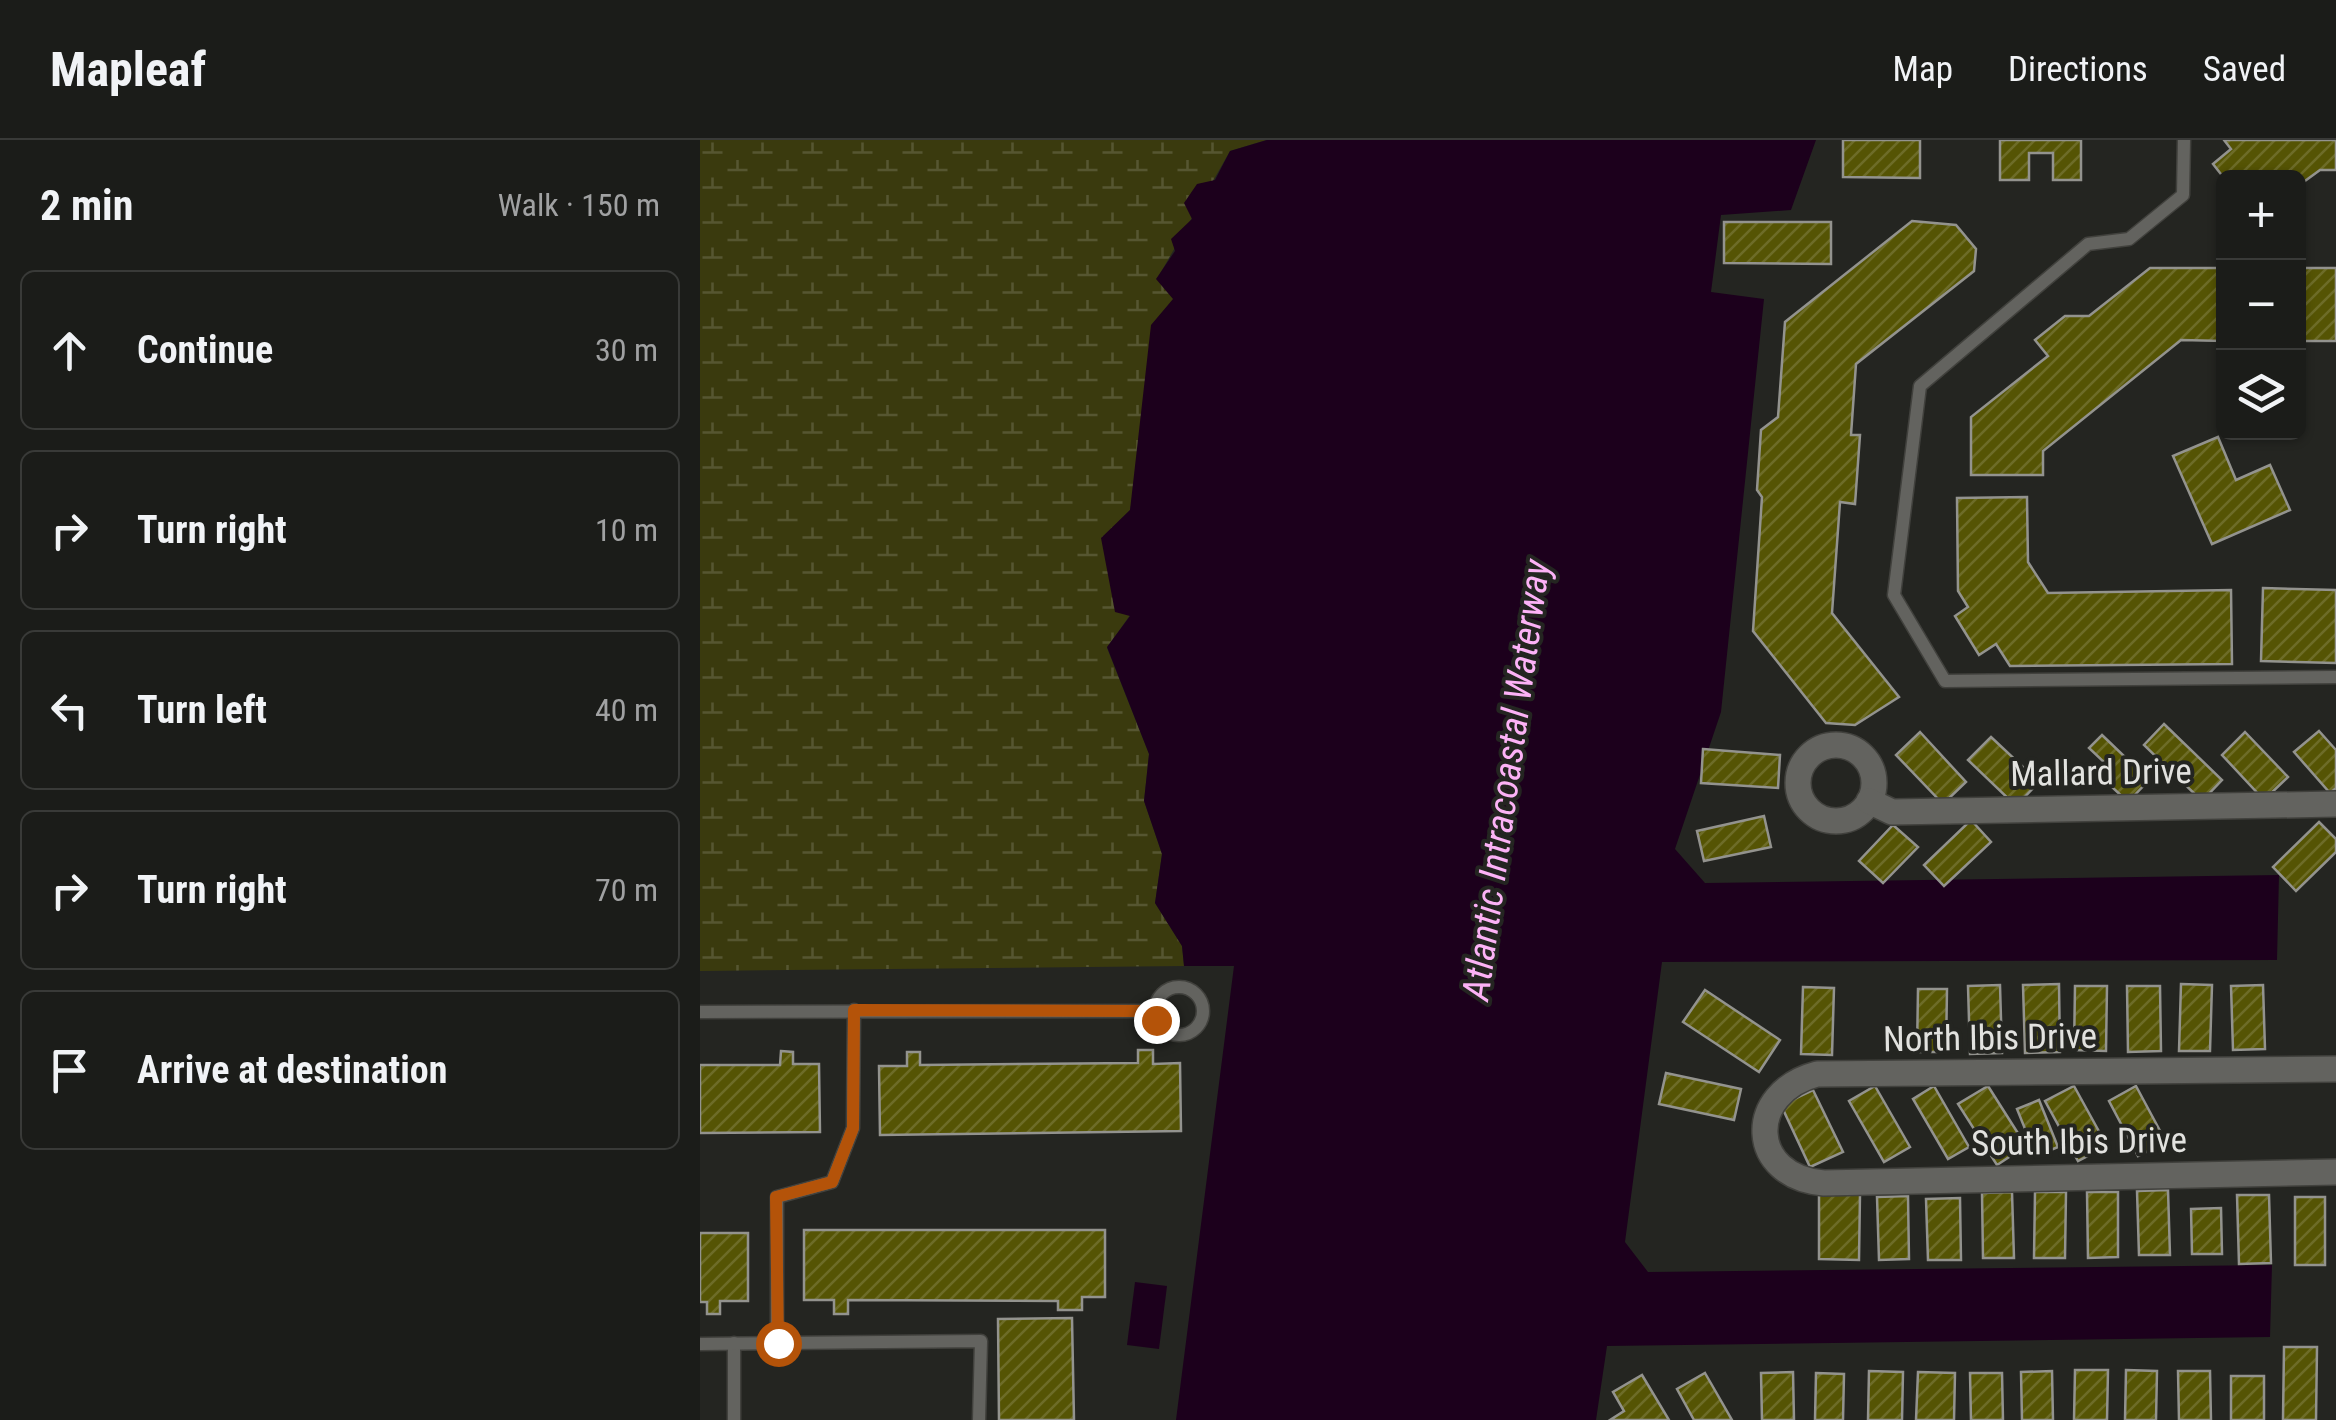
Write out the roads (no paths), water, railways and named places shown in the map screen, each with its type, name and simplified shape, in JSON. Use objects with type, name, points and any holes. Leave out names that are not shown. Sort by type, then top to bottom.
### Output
[{"type":"street","name":"Mallard Drive","points":[[1869,800],[1892,812],[2336,804]]},
{"type":"street","name":"North Ibis Drive","points":[[1824,1182],[1786,1173],[1771,1156],[1765,1133],[1766,1112],[1780,1092],[1795,1080],[1817,1074],[2336,1069]]},
{"type":"street","name":"South Ibis Drive","points":[[1824,1182],[2336,1172]]},
{"type":"lane","points":[[2184,140],[2183,195],[2130,240],[2088,244],[1920,386],[1894,595],[1945,681],[2336,677]]},
{"type":"lane","points":[[778,1343],[776,1197],[832,1182],[853,1128],[854,1010]]},
{"type":"lane","points":[[700,1012],[1154,1011]]},
{"type":"lane","points":[[700,1344],[981,1341],[979,1420]]},
{"type":"lane","points":[[734,1343],[734,1420]]},
{"type":"water","name":"Atlantic Intracoastal Waterway","points":[[1267,140],[1816,140],[1791,210],[1721,215],[1711,292],[1764,299],[1721,712],[1675,849],[1705,883],[2279,875],[2277,960],[1662,962],[1625,1242],[1648,1272],[2272,1265],[2270,1337],[1607,1346],[1596,1420],[1176,1420],[1234,966],[1184,966],[1182,946],[1155,903],[1162,854],[1144,801],[1149,754],[1107,647],[1130,616],[1115,612],[1101,538],[1130,510],[1151,325],[1173,299],[1156,279],[1175,251],[1171,239],[1192,219],[1184,203],[1197,184],[1215,180],[1230,151]]},
{"type":"water","points":[[1135,1282],[1167,1286],[1159,1349],[1127,1345]]}]
